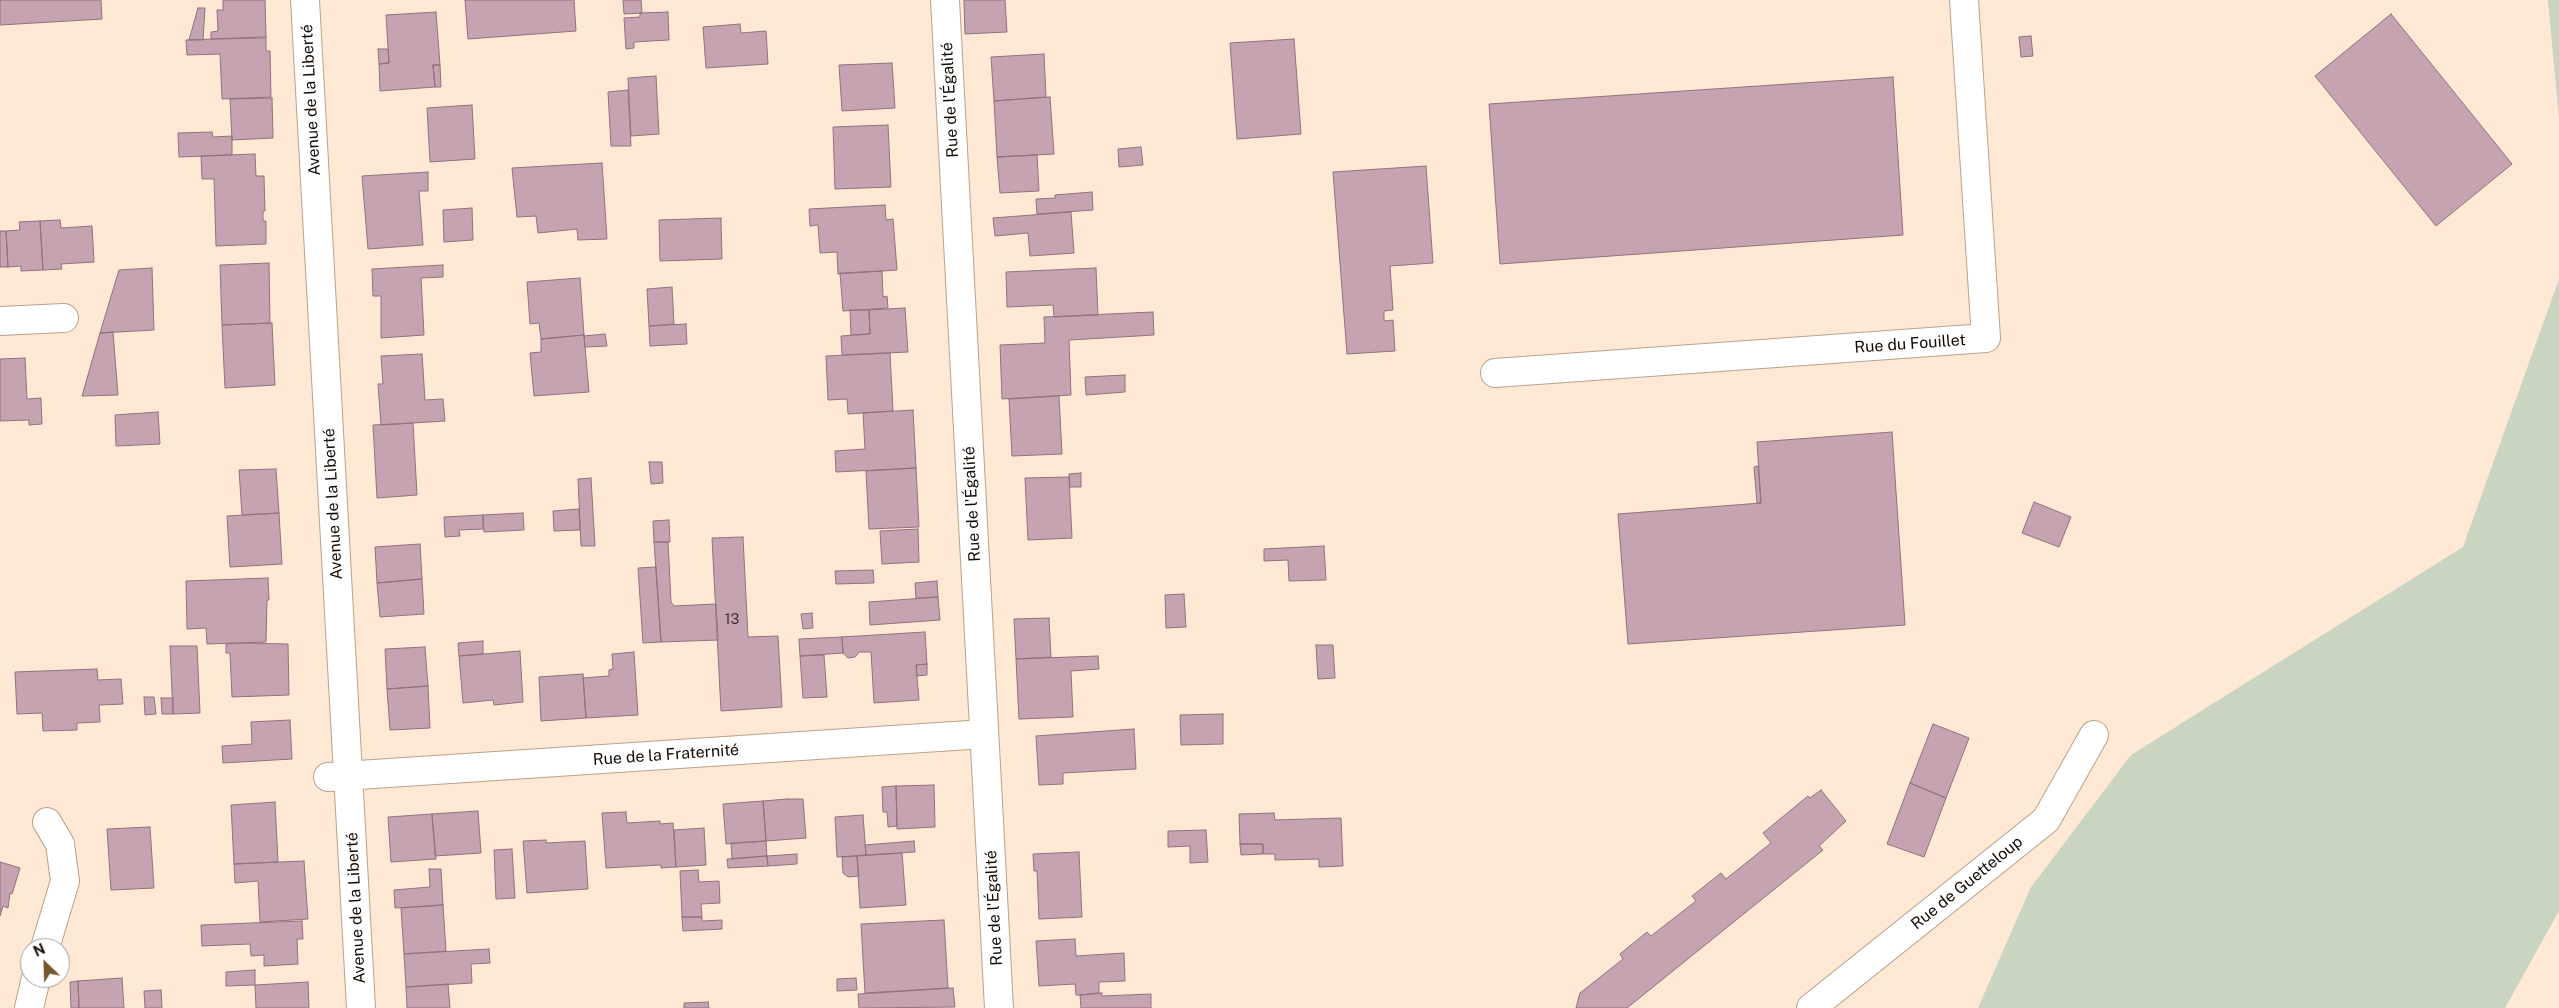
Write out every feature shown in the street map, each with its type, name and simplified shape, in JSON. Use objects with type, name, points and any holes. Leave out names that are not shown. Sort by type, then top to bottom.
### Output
[{"type":"street","name":"Avenue de la Liberté","points":[[305,0],[338,776],[361,1008]]},
{"type":"street","name":"Rue de l'Égalité","points":[[945,0],[999,1008]]},
{"type":"street","name":"Rue du Fouillet","points":[[1495,373],[1986,338],[1964,0]]},
{"type":"street","points":[[0,321],[64,318]]},
{"type":"street","name":"Rue de la Fraternité","points":[[338,776],[984,734]]},
{"type":"street","name":"Rue de Guetteloup","points":[[1812,1008],[2046,820],[2094,735]]},
{"type":"street","points":[[47,822],[60,844],[65,882],[48,938]]},
{"type":"street","points":[[29,1008],[34,988]]},
{"type":"green space","points":[[2548,0],[2559,0],[2559,120]]},
{"type":"green space","points":[[2559,279],[2559,911],[2505,1008],[1978,1008],[2031,887],[2131,755],[2463,547]]},
{"type":"building","points":[[0,0],[101,0],[102,19],[0,25]]},
{"type":"building","points":[[223,0],[265,0],[266,38],[211,39],[211,32],[218,31],[217,10],[223,10]]},
{"type":"building","points":[[465,0],[574,0],[576,31],[468,39]]},
{"type":"building","points":[[623,0],[641,0],[642,13],[624,14]]},
{"type":"building","points":[[964,0],[1005,0],[1007,32],[965,34]]},
{"type":"building","points":[[198,8],[205,8],[203,40],[189,40]]},
{"type":"building","points":[[436,12],[440,65],[433,65],[435,87],[380,91],[379,64],[389,63],[386,15]]},
{"type":"building","points":[[668,12],[669,40],[634,42],[634,48],[626,49],[624,18],[640,17],[640,13]]},
{"type":"building","points":[[2391,14],[2512,164],[2436,226],[2315,76]]},
{"type":"building","points":[[740,24],[741,33],[766,31],[768,64],[706,68],[703,27]]},
{"type":"building","points":[[2031,36],[2033,56],[2021,57],[2019,37]]},
{"type":"building","points":[[266,37],[266,51],[270,51],[271,97],[222,99],[220,54],[187,55],[186,40]]},
{"type":"building","points":[[1294,39],[1301,134],[1237,139],[1230,43]]},
{"type":"building","points":[[378,49],[388,49],[389,63],[379,64]]},
{"type":"building","points":[[1044,54],[1046,97],[994,101],[991,57]]},
{"type":"building","points":[[892,63],[895,108],[842,111],[839,65]]},
{"type":"building","points":[[433,65],[440,65],[441,87],[435,87]]},
{"type":"building","points":[[656,76],[659,134],[631,136],[628,78]]},
{"type":"building","points":[[1893,77],[1903,235],[1500,264],[1489,104]]},
{"type":"building","points":[[628,90],[631,146],[611,146],[608,92]]},
{"type":"building","points":[[1050,97],[1054,154],[997,157],[994,101]]},
{"type":"building","points":[[272,98],[273,138],[232,140],[230,99]]},
{"type":"building","points":[[472,105],[475,159],[430,162],[427,108]]},
{"type":"building","points":[[888,125],[891,187],[835,189],[833,127]]},
{"type":"building","points":[[212,132],[213,137],[232,136],[232,155],[179,157],[178,133]]},
{"type":"building","points":[[1141,147],[1143,165],[1119,167],[1118,149]]},
{"type":"building","points":[[255,154],[256,176],[264,176],[265,211],[263,211],[263,221],[266,221],[266,244],[216,246],[214,179],[202,179],[201,156]]},
{"type":"building","points":[[1037,155],[1039,191],[1000,193],[997,157]]},
{"type":"building","points":[[602,163],[607,239],[578,240],[577,229],[538,233],[536,216],[517,217],[512,168]]},
{"type":"building","points":[[1426,166],[1433,263],[1390,266],[1393,310],[1384,311],[1384,321],[1393,320],[1395,351],[1347,354],[1333,172]]},
{"type":"building","points":[[428,172],[428,191],[419,191],[423,245],[368,249],[362,176]]},
{"type":"building","points":[[1092,192],[1093,210],[1037,214],[1036,199],[1055,198],[1055,195]]},
{"type":"building","points":[[885,205],[886,220],[893,219],[897,270],[838,274],[837,252],[820,253],[818,225],[810,226],[809,209]]},
{"type":"building","points":[[472,208],[473,240],[444,242],[443,210]]},
{"type":"building","points":[[1071,212],[1074,253],[1030,256],[1028,233],[995,236],[993,218]]},
{"type":"building","points":[[721,218],[722,259],[660,261],[659,220]]},
{"type":"building","points":[[60,220],[61,228],[92,226],[94,262],[61,264],[62,269],[43,270],[40,221]]},
{"type":"building","points":[[40,221],[43,270],[21,271],[21,266],[8,267],[6,231],[20,230],[19,222]]},
{"type":"building","points":[[0,231],[6,231],[8,267],[0,267]]},
{"type":"building","points":[[269,263],[270,323],[222,325],[220,265]]},
{"type":"building","points":[[443,265],[443,277],[421,278],[424,335],[381,338],[381,296],[373,296],[372,269]]},
{"type":"building","points":[[152,268],[154,330],[100,333],[119,270]]},
{"type":"building","points":[[1096,268],[1098,315],[1054,317],[1053,305],[1007,307],[1006,272]]},
{"type":"building","points":[[882,271],[883,297],[887,296],[888,308],[843,311],[840,273]]},
{"type":"building","points":[[580,278],[584,335],[541,339],[539,323],[530,324],[527,282]]},
{"type":"building","points":[[672,287],[674,324],[649,326],[647,289]]},
{"type":"building","points":[[905,308],[908,352],[842,355],[841,336],[870,334],[869,310]]},
{"type":"building","points":[[850,310],[869,310],[870,334],[851,335]]},
{"type":"building","points":[[1153,312],[1154,335],[1069,340],[1071,395],[1002,399],[1000,345],[1045,343],[1044,317]]},
{"type":"building","points":[[272,323],[275,385],[225,388],[222,325]]},
{"type":"building","points":[[686,324],[687,344],[650,346],[649,326]]},
{"type":"building","points":[[113,332],[118,395],[82,396],[100,333]]},
{"type":"building","points":[[605,334],[607,346],[585,347],[584,336]]},
{"type":"building","points":[[584,335],[589,392],[534,396],[530,353],[541,352],[541,339]]},
{"type":"building","points":[[890,353],[893,411],[848,414],[847,399],[828,400],[826,356]]},
{"type":"building","points":[[422,354],[425,400],[443,399],[445,421],[381,425],[378,384],[383,384],[381,356]]},
{"type":"building","points":[[25,358],[27,399],[41,398],[42,424],[29,425],[29,420],[0,421],[0,359]]},
{"type":"building","points":[[1125,375],[1125,392],[1086,395],[1085,377]]},
{"type":"building","points":[[1059,396],[1062,454],[1012,456],[1009,399]]},
{"type":"building","points":[[913,410],[916,468],[836,472],[835,451],[865,449],[863,413]]},
{"type":"building","points":[[158,412],[160,444],[116,446],[115,415]]},
{"type":"building","points":[[413,423],[417,495],[377,498],[373,425]]},
{"type":"building","points":[[1892,432],[1905,625],[1628,644],[1618,514],[1761,503],[1757,442]]},
{"type":"building","points":[[649,462],[662,462],[663,483],[651,484]]},
{"type":"building","points":[[1758,466],[1761,503],[1757,503],[1754,467]]},
{"type":"building","points":[[916,468],[919,527],[869,529],[866,471]]},
{"type":"building","points":[[276,469],[279,513],[242,515],[239,470]]},
{"type":"building","points":[[1081,473],[1081,487],[1070,487],[1069,474]]},
{"type":"building","points":[[1069,477],[1072,538],[1028,540],[1025,478]]},
{"type":"building","points":[[591,478],[595,546],[581,546],[578,479]]},
{"type":"building","points":[[2034,502],[2071,517],[2059,547],[2022,533]]},
{"type":"building","points":[[579,509],[580,530],[554,531],[553,511]]},
{"type":"building","points":[[279,513],[282,564],[230,567],[227,516]]},
{"type":"building","points":[[523,513],[524,530],[484,532],[483,515]]},
{"type":"building","points":[[483,515],[483,529],[459,530],[460,536],[445,537],[444,517]]},
{"type":"building","points":[[669,520],[670,542],[654,542],[653,521]]},
{"type":"building","points":[[918,529],[919,562],[882,564],[880,531]]},
{"type":"building","points":[[743,537],[748,637],[778,636],[782,707],[721,711],[712,538]]},
{"type":"building","points":[[654,542],[668,542],[671,602],[674,606],[716,604],[718,640],[661,642]]},
{"type":"building","points":[[420,544],[422,579],[377,583],[375,547]]},
{"type":"building","points":[[1324,546],[1326,580],[1289,581],[1288,560],[1264,561],[1264,549]]},
{"type":"building","points":[[656,567],[661,642],[643,643],[638,568]]},
{"type":"building","points":[[873,570],[874,583],[836,584],[835,571]]},
{"type":"building","points":[[268,578],[269,600],[267,600],[266,642],[207,644],[206,628],[187,629],[186,581]]},
{"type":"building","points":[[422,579],[424,614],[380,617],[377,583]]},
{"type":"building","points":[[937,581],[938,597],[916,598],[915,583]]},
{"type":"building","points":[[1184,594],[1186,627],[1166,628],[1165,595]]},
{"type":"building","points":[[938,597],[940,620],[870,625],[869,602]]},
{"type":"building","points":[[812,613],[813,628],[803,629],[801,614]]},
{"type":"building","points":[[1049,618],[1051,657],[1016,659],[1014,619]]},
{"type":"building","points":[[925,632],[927,664],[916,665],[919,700],[874,703],[871,652],[859,652],[855,657],[848,658],[843,653],[842,637]]},
{"type":"building","points":[[842,637],[843,653],[800,656],[799,639]]},
{"type":"building","points":[[483,641],[483,654],[459,656],[458,643]]},
{"type":"building","points":[[226,644],[288,644],[289,695],[232,697],[230,653],[226,653]]},
{"type":"building","points":[[1316,645],[1333,645],[1335,678],[1318,679]]},
{"type":"building","points":[[170,646],[197,646],[200,713],[173,714]]},
{"type":"building","points":[[425,647],[428,686],[387,689],[385,649]]},
{"type":"building","points":[[520,651],[523,702],[494,705],[493,700],[463,703],[459,656]]},
{"type":"building","points":[[634,652],[638,715],[586,718],[583,678],[609,676],[609,670],[613,669],[612,654]]},
{"type":"building","points":[[824,655],[827,697],[803,698],[800,656]]},
{"type":"building","points":[[1098,656],[1099,669],[1071,671],[1073,717],[1019,719],[1016,659]]},
{"type":"building","points":[[927,664],[927,675],[917,676],[916,665]]},
{"type":"building","points":[[97,669],[98,680],[121,679],[123,704],[99,705],[100,722],[77,723],[77,730],[43,731],[42,713],[17,714],[15,672]]},
{"type":"building","points":[[583,674],[586,718],[541,721],[539,677]]},
{"type":"building","points":[[428,686],[430,728],[390,730],[387,689]]},
{"type":"building","points":[[144,697],[154,697],[156,714],[145,715]]},
{"type":"building","points":[[161,698],[173,698],[173,714],[162,714]]},
{"type":"building","points":[[1223,714],[1223,744],[1181,745],[1180,715]]},
{"type":"building","points":[[290,720],[292,759],[223,763],[222,746],[252,744],[251,722]]},
{"type":"building","points":[[1933,724],[1969,738],[1946,798],[1910,783]]},
{"type":"building","points":[[1134,729],[1136,769],[1063,773],[1063,784],[1039,785],[1036,736]]},
{"type":"building","points":[[1910,783],[1946,798],[1924,857],[1887,844]]},
{"type":"building","points":[[934,785],[935,827],[897,829],[896,786]]},
{"type":"building","points":[[896,786],[897,826],[888,827],[887,812],[883,812],[882,787]]},
{"type":"building","points":[[1821,790],[1846,821],[1819,846],[1823,850],[1627,1008],[1576,1008],[1580,993],[1623,959],[1620,954],[1647,932],[1651,936],[1696,901],[1692,896],[1721,873],[1726,879],[1771,843],[1763,833],[1808,796],[1810,798]]},
{"type":"building","points":[[803,799],[806,838],[766,841],[763,801]]},
{"type":"building","points":[[763,801],[766,841],[726,844],[723,804]]},
{"type":"building","points":[[275,802],[278,862],[234,864],[231,805]]},
{"type":"building","points":[[478,811],[481,853],[435,856],[432,814]]},
{"type":"building","points":[[626,812],[627,823],[660,821],[660,824],[673,823],[676,867],[661,868],[661,865],[606,868],[602,813]]},
{"type":"building","points":[[1274,813],[1275,820],[1341,818],[1343,866],[1319,867],[1319,859],[1275,860],[1275,854],[1263,854],[1263,844],[1240,844],[1239,814]]},
{"type":"building","points":[[432,814],[436,859],[391,862],[388,817]]},
{"type":"building","points":[[863,815],[866,855],[837,857],[835,817]]},
{"type":"building","points":[[150,827],[154,888],[111,890],[107,829]]},
{"type":"building","points":[[704,828],[706,865],[676,867],[674,830]]},
{"type":"building","points":[[1206,830],[1208,862],[1190,863],[1190,846],[1168,847],[1168,831]]},
{"type":"building","points":[[546,840],[546,843],[585,841],[588,889],[527,893],[523,841]]},
{"type":"building","points":[[766,841],[767,856],[732,859],[731,843]]},
{"type":"building","points":[[914,841],[915,852],[866,855],[865,845]]},
{"type":"building","points":[[1240,844],[1263,844],[1263,854],[1241,855]]},
{"type":"building","points":[[512,849],[515,898],[496,899],[494,850]]},
{"type":"building","points":[[1079,852],[1082,917],[1039,919],[1037,871],[1034,871],[1033,854]]},
{"type":"building","points":[[902,853],[906,905],[860,908],[857,856]]},
{"type":"building","points":[[797,854],[797,864],[768,866],[767,856]]},
{"type":"building","points":[[767,856],[768,866],[728,868],[727,859]]},
{"type":"building","points":[[857,856],[859,876],[848,877],[843,873],[842,857]]},
{"type":"building","points":[[304,861],[308,919],[260,922],[258,881],[235,883],[234,864]]},
{"type":"building","points":[[0,862],[20,868],[12,894],[10,893],[8,908],[3,906],[0,916]]},
{"type":"building","points":[[429,869],[441,869],[443,905],[395,908],[394,890],[430,887]]},
{"type":"building","points":[[698,870],[699,882],[719,881],[720,903],[701,904],[702,917],[682,917],[680,871]]},
{"type":"building","points":[[443,905],[446,951],[404,954],[401,908]]},
{"type":"building","points":[[682,917],[702,917],[702,921],[722,920],[722,929],[683,931]]},
{"type":"building","points":[[944,920],[948,988],[865,993],[861,924]]},
{"type":"building","points":[[302,921],[303,939],[297,939],[298,964],[264,966],[264,955],[251,956],[250,944],[202,946],[201,925]]},
{"type":"building","points":[[1075,939],[1076,956],[1124,953],[1125,981],[1099,982],[1099,993],[1080,995],[1076,995],[1075,984],[1039,986],[1036,941]]},
{"type":"building","points":[[489,949],[490,963],[471,964],[472,983],[406,987],[404,954]]},
{"type":"building","points":[[255,970],[255,985],[226,986],[226,972]]},
{"type":"building","points":[[122,978],[124,1008],[79,1008],[78,981]]},
{"type":"building","points":[[856,978],[857,990],[837,991],[837,979]]},
{"type":"building","points":[[78,981],[79,1008],[71,1008],[70,982]]},
{"type":"building","points":[[308,982],[309,1008],[256,1008],[255,985]]},
{"type":"building","points":[[448,984],[450,1008],[407,1008],[406,987]]},
{"type":"building","points":[[953,988],[955,1007],[859,1008],[858,994]]},
{"type":"building","points":[[161,990],[162,1008],[145,1008],[144,991]]},
{"type":"building","points":[[1102,993],[1102,996],[1151,994],[1151,1008],[1081,1008],[1080,995]]},
{"type":"building","points":[[708,1002],[709,1008],[684,1008],[684,1003]]}]
